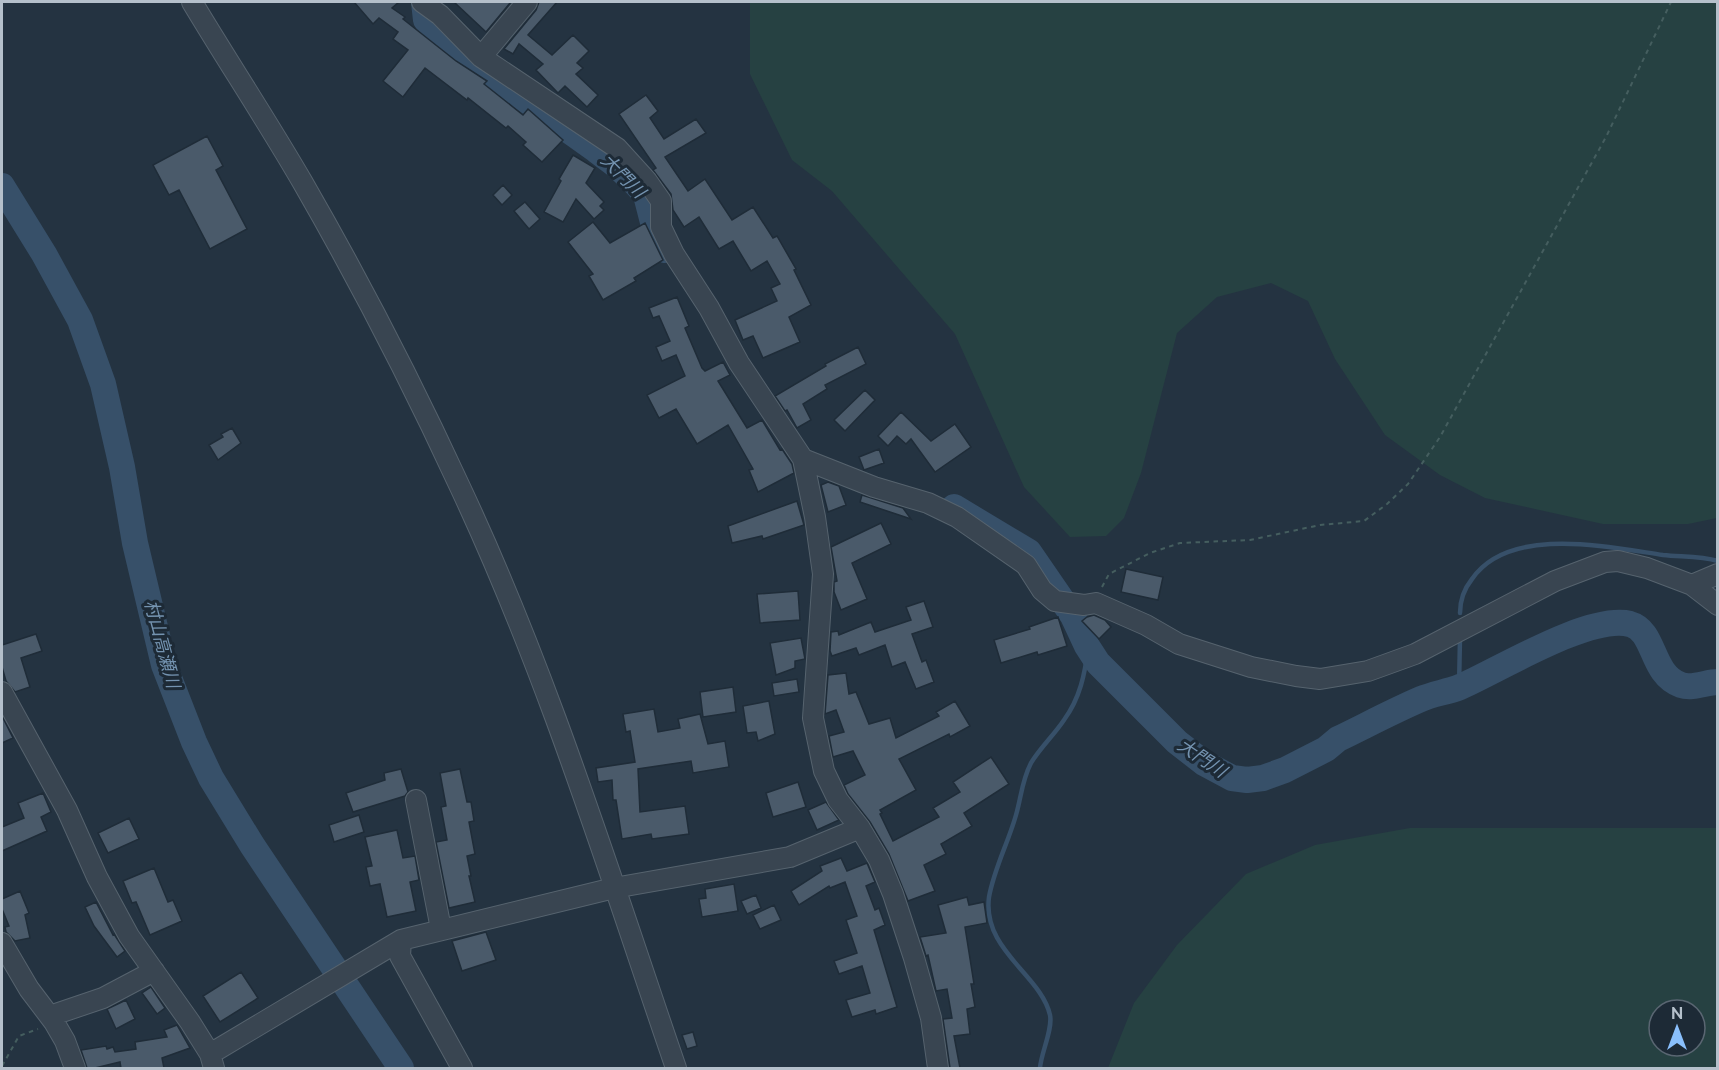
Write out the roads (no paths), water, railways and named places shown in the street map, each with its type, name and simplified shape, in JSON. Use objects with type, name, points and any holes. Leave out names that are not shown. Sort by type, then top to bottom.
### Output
[{"type":"street","points":[[192,2],[271,129],[347,260],[457,480],[497,571],[561,732],[676,1068]]},
{"type":"street","points":[[422,2],[440,15],[481,57],[617,148],[647,181],[661,201],[661,227],[674,254],[709,308],[739,363],[803,459],[815,517],[823,574],[813,718],[824,771],[838,800],[860,828],[879,860],[893,894],[914,958],[930,1018],[938,1068]]},
{"type":"street","points":[[481,57],[527,2]]},
{"type":"street","points":[[803,459],[874,487],[928,503],[957,517],[1026,565],[1042,590],[1055,602],[1090,604],[1146,625],[1179,644],[1251,667],[1320,679],[1368,671],[1414,654],[1555,581],[1605,562],[1618,561],[1647,568],[1692,585],[1718,605]]},
{"type":"street","points":[[1692,585],[1718,574]]},
{"type":"street","points":[[2,692],[67,810],[97,877],[129,936],[212,1061],[299,1001],[398,941],[614,888],[790,857],[860,828]]},
{"type":"street","points":[[416,800],[441,929]]},
{"type":"street","points":[[398,941],[400,956],[462,1068]]},
{"type":"street","points":[[2,943],[29,989],[52,1019],[65,1041],[75,1068]]},
{"type":"street","points":[[52,1019],[103,998],[154,971]]},
{"type":"waterway","name":"大門川","points":[[424,2],[426,20],[462,59],[523,98],[596,150],[635,183],[646,195],[656,234],[665,250]]},
{"type":"waterway","name":"村山高瀬川","points":[[2,186],[44,254],[80,320],[103,384],[122,467],[135,543],[164,665],[194,742],[211,778],[252,845],[401,1068]]},
{"type":"waterway","name":"大門川","points":[[954,507],[1029,552],[1073,616],[1098,663],[1177,742],[1204,763],[1232,778],[1247,780],[1263,778],[1285,770],[1326,749],[1338,739],[1400,708],[1460,687],[1544,645],[1592,627],[1613,623],[1630,624],[1645,635],[1658,663],[1671,680],[1686,686],[1718,682]]},
{"type":"waterway","points":[[1460,613],[1467,587],[1489,562],[1510,551],[1534,546],[1588,545],[1718,561]]},
{"type":"waterway","points":[[1459,687],[1460,638]]},
{"type":"waterway","points":[[1040,1068],[1050,1027],[1050,1015],[1036,987],[1003,947],[994,932],[989,916],[989,897],[994,876],[1016,815],[1028,769],[1070,712],[1078,694],[1088,648]]}]
